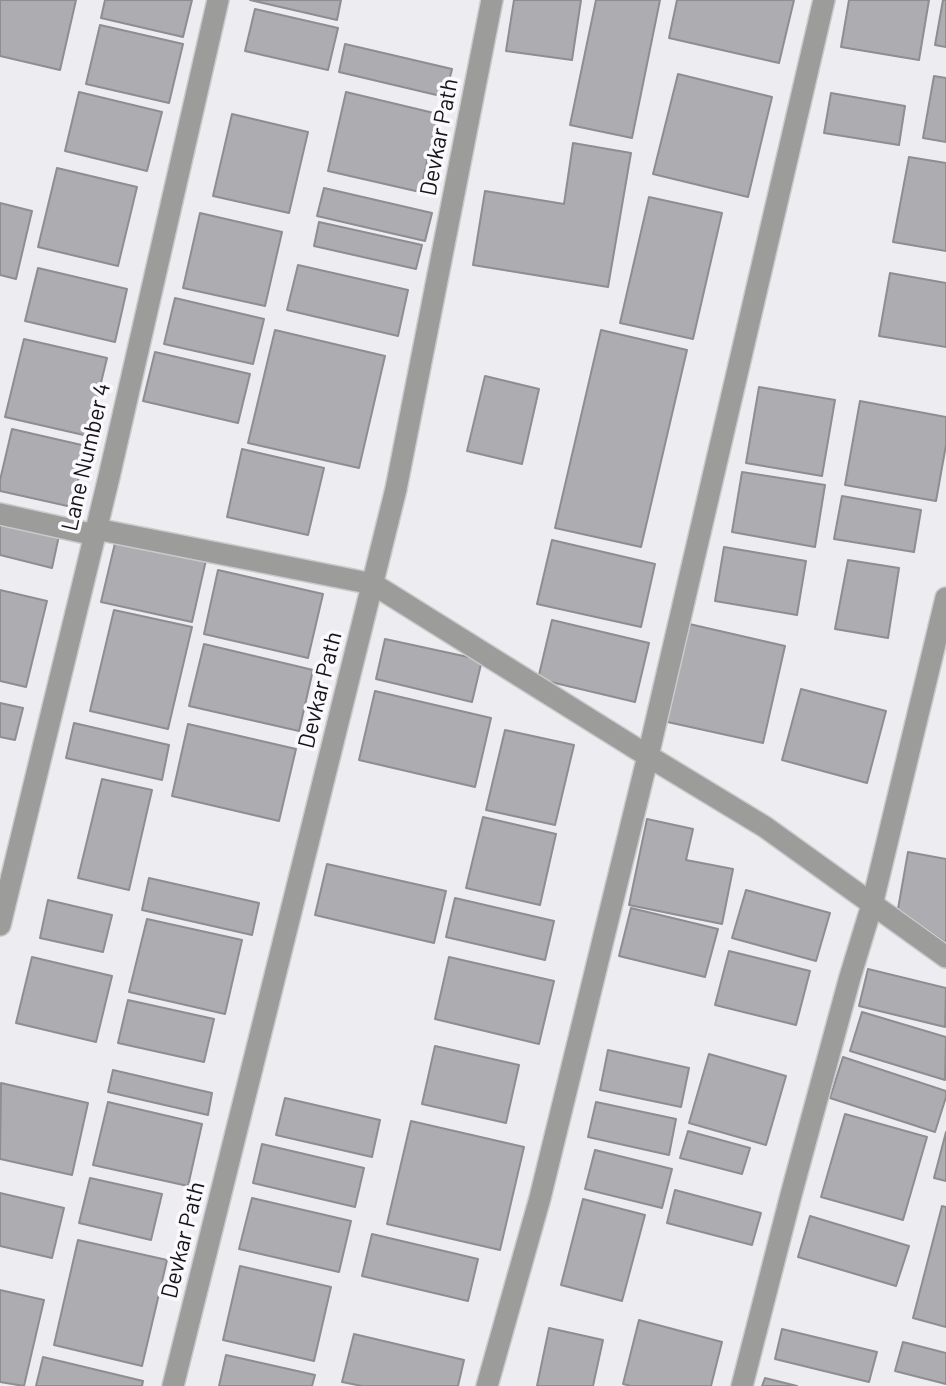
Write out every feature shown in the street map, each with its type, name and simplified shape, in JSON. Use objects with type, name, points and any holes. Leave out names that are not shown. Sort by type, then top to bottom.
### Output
[{"type":"street","name":"Lane Number 4","points":[[0,925],[219,0]]},
{"type":"street","name":"Devkar Path","points":[[173,1386],[396,489],[492,0]]},
{"type":"street","points":[[487,1386],[540,1198],[648,756],[824,0]]},
{"type":"street","points":[[0,514],[373,584],[765,827],[946,957]]},
{"type":"street","points":[[742,1386],[791,1195],[872,905],[946,598]]},
{"type":"building","points":[[0,0],[76,0],[60,70],[0,56]]},
{"type":"building","points":[[105,0],[192,0],[183,37],[101,18]]},
{"type":"building","points":[[250,0],[341,0],[337,20]]},
{"type":"building","points":[[514,0],[581,0],[572,60],[506,51]]},
{"type":"building","points":[[596,0],[660,0],[632,138],[570,125]]},
{"type":"building","points":[[677,0],[794,0],[779,63],[669,38]]},
{"type":"building","points":[[849,0],[929,0],[919,60],[841,47]]},
{"type":"building","points":[[943,0],[946,0],[946,47],[935,45]]},
{"type":"building","points":[[255,9],[338,28],[328,70],[245,51]]},
{"type":"building","points":[[100,25],[183,44],[169,103],[86,84]]},
{"type":"building","points":[[345,44],[452,69],[445,97],[339,72]]},
{"type":"building","points":[[678,74],[772,97],[748,197],[653,174]]},
{"type":"building","points":[[934,76],[946,78],[946,142],[923,138]]},
{"type":"building","points":[[79,92],[162,112],[147,171],[65,151]]},
{"type":"building","points":[[346,92],[438,114],[420,192],[328,171]]},
{"type":"building","points":[[831,93],[905,106],[899,145],[824,133]]},
{"type":"building","points":[[232,114],[308,132],[289,213],[213,196]]},
{"type":"building","points":[[573,143],[631,153],[608,287],[473,265],[485,191],[564,204]]},
{"type":"building","points":[[909,157],[946,163],[946,251],[893,242]]},
{"type":"building","points":[[57,168],[137,187],[118,266],[38,247]]},
{"type":"building","points":[[324,188],[432,213],[425,241],[317,216]]},
{"type":"building","points":[[649,197],[722,213],[693,339],[620,323]]},
{"type":"building","points":[[0,203],[32,211],[16,279],[0,275]]},
{"type":"building","points":[[200,213],[282,232],[265,306],[183,288]]},
{"type":"building","points":[[319,222],[422,245],[416,269],[314,246]]},
{"type":"building","points":[[298,265],[408,290],[398,336],[287,310]]},
{"type":"building","points":[[38,268],[127,289],[115,342],[25,321]]},
{"type":"building","points":[[890,273],[946,283],[946,347],[879,336]]},
{"type":"building","points":[[175,298],[264,319],[253,364],[164,344]]},
{"type":"building","points":[[275,330],[385,356],[359,468],[248,443]]},
{"type":"building","points":[[601,330],[687,350],[641,547],[555,528]]},
{"type":"building","points":[[24,339],[107,358],[88,436],[5,417]]},
{"type":"building","points":[[155,352],[250,374],[238,423],[143,401]]},
{"type":"building","points":[[485,376],[539,389],[522,464],[467,451]]},
{"type":"building","points":[[759,387],[835,400],[822,476],[746,463]]},
{"type":"building","points":[[860,401],[946,417],[946,445],[936,501],[845,485]]},
{"type":"building","points":[[12,429],[86,446],[72,507],[0,491]]},
{"type":"building","points":[[242,449],[324,468],[308,535],[227,517]]},
{"type":"building","points":[[742,472],[825,485],[815,547],[732,532]]},
{"type":"building","points":[[842,496],[921,510],[914,552],[834,539]]},
{"type":"building","points":[[0,517],[60,531],[52,568],[0,555]]},
{"type":"building","points":[[116,539],[206,560],[192,622],[101,602]]},
{"type":"building","points":[[552,540],[655,564],[641,627],[537,604]]},
{"type":"building","points":[[724,547],[806,561],[797,615],[715,601]]},
{"type":"building","points":[[848,560],[899,568],[888,638],[835,629]]},
{"type":"building","points":[[218,570],[323,594],[308,658],[204,634]]},
{"type":"building","points":[[0,590],[47,601],[26,687],[0,681]]},
{"type":"building","points":[[114,610],[192,627],[168,729],[90,711]]},
{"type":"building","points":[[552,620],[649,643],[635,702],[538,679]]},
{"type":"building","points":[[685,623],[785,646],[763,743],[663,721]]},
{"type":"building","points":[[385,639],[482,660],[472,702],[376,679]]},
{"type":"building","points":[[204,644],[313,670],[299,731],[189,706]]},
{"type":"building","points":[[801,689],[886,711],[867,783],[782,760]]},
{"type":"building","points":[[375,691],[491,718],[475,787],[359,760]]},
{"type":"building","points":[[0,703],[23,708],[15,740],[0,737]]},
{"type":"building","points":[[74,723],[169,745],[162,780],[66,758]]},
{"type":"building","points":[[188,724],[296,749],[279,821],[172,796]]},
{"type":"building","points":[[505,730],[574,745],[555,825],[486,810]]},
{"type":"building","points":[[102,779],[152,790],[129,890],[78,878]]},
{"type":"building","points":[[483,817],[556,834],[540,905],[466,888]]},
{"type":"building","points":[[647,819],[693,829],[686,860],[733,869],[722,924],[629,905]]},
{"type":"building","points":[[908,852],[946,859],[946,943],[898,909]]},
{"type":"building","points":[[327,864],[446,891],[434,943],[315,915]]},
{"type":"building","points":[[149,878],[259,903],[252,935],[142,910]]},
{"type":"building","points":[[746,890],[830,913],[816,961],[732,938]]},
{"type":"building","points":[[455,898],[554,921],[545,960],[446,937]]},
{"type":"building","points":[[48,900],[112,915],[103,952],[40,938]]},
{"type":"building","points":[[631,908],[718,929],[705,977],[619,956]]},
{"type":"building","points":[[147,919],[242,940],[225,1014],[129,992]]},
{"type":"building","points":[[729,951],[810,971],[796,1025],[715,1005]]},
{"type":"building","points":[[32,957],[112,976],[96,1042],[16,1023]]},
{"type":"building","points":[[449,957],[554,981],[539,1044],[435,1019]]},
{"type":"building","points":[[868,969],[946,988],[945,1027],[859,1006]]},
{"type":"building","points":[[128,1000],[214,1019],[204,1062],[118,1043]]},
{"type":"building","points":[[862,1012],[946,1037],[945,1080],[850,1051]]},
{"type":"building","points":[[435,1046],[519,1065],[506,1123],[422,1104]]},
{"type":"building","points":[[608,1050],[689,1068],[681,1107],[600,1090]]},
{"type":"building","points":[[709,1054],[786,1076],[766,1145],[689,1123]]},
{"type":"building","points":[[843,1057],[946,1091],[935,1132],[830,1098]]},
{"type":"building","points":[[113,1070],[212,1093],[208,1115],[108,1092]]},
{"type":"building","points":[[1,1083],[88,1103],[72,1175],[0,1159]]},
{"type":"building","points":[[285,1098],[380,1120],[372,1157],[276,1135]]},
{"type":"building","points":[[108,1102],[202,1124],[188,1186],[93,1165]]},
{"type":"building","points":[[596,1102],[676,1119],[669,1155],[588,1137]]},
{"type":"building","points":[[845,1114],[927,1137],[903,1220],[821,1197]]},
{"type":"building","points":[[411,1121],[524,1147],[500,1250],[387,1224]]},
{"type":"building","points":[[688,1131],[750,1148],[742,1174],[680,1158]]},
{"type":"building","points":[[946,1132],[946,1181],[934,1178]]},
{"type":"building","points":[[262,1144],[364,1168],[355,1207],[253,1183]]},
{"type":"building","points":[[595,1150],[672,1169],[662,1208],[585,1189]]},
{"type":"building","points":[[90,1178],[162,1194],[151,1240],[79,1223]]},
{"type":"building","points":[[675,1190],[761,1213],[752,1245],[667,1223]]},
{"type":"building","points":[[0,1193],[64,1208],[52,1258],[0,1246]]},
{"type":"building","points":[[252,1198],[351,1221],[339,1272],[239,1249]]},
{"type":"building","points":[[583,1199],[645,1215],[622,1301],[561,1285]]},
{"type":"building","points":[[942,1206],[946,1207],[946,1327],[913,1318]]},
{"type":"building","points":[[810,1216],[909,1246],[896,1286],[798,1257]]},
{"type":"building","points":[[372,1234],[478,1259],[468,1301],[362,1276]]},
{"type":"building","points":[[78,1240],[167,1260],[142,1366],[54,1345]]},
{"type":"building","points":[[240,1266],[331,1287],[314,1361],[223,1340]]},
{"type":"building","points":[[0,1290],[44,1300],[24,1386],[0,1382]]},
{"type":"building","points":[[639,1320],[722,1342],[711,1386],[623,1384]]},
{"type":"building","points":[[549,1328],[603,1340],[593,1386],[537,1386]]},
{"type":"building","points":[[782,1329],[877,1352],[869,1382],[775,1359]]},
{"type":"building","points":[[354,1334],[464,1360],[458,1386],[362,1386],[342,1382]]},
{"type":"building","points":[[903,1342],[946,1353],[946,1384],[895,1371]]},
{"type":"building","points":[[226,1355],[315,1375],[312,1386],[219,1386]]},
{"type":"building","points":[[43,1357],[143,1381],[142,1386],[36,1386]]},
{"type":"building","points":[[765,1378],[797,1386],[762,1386]]}]
